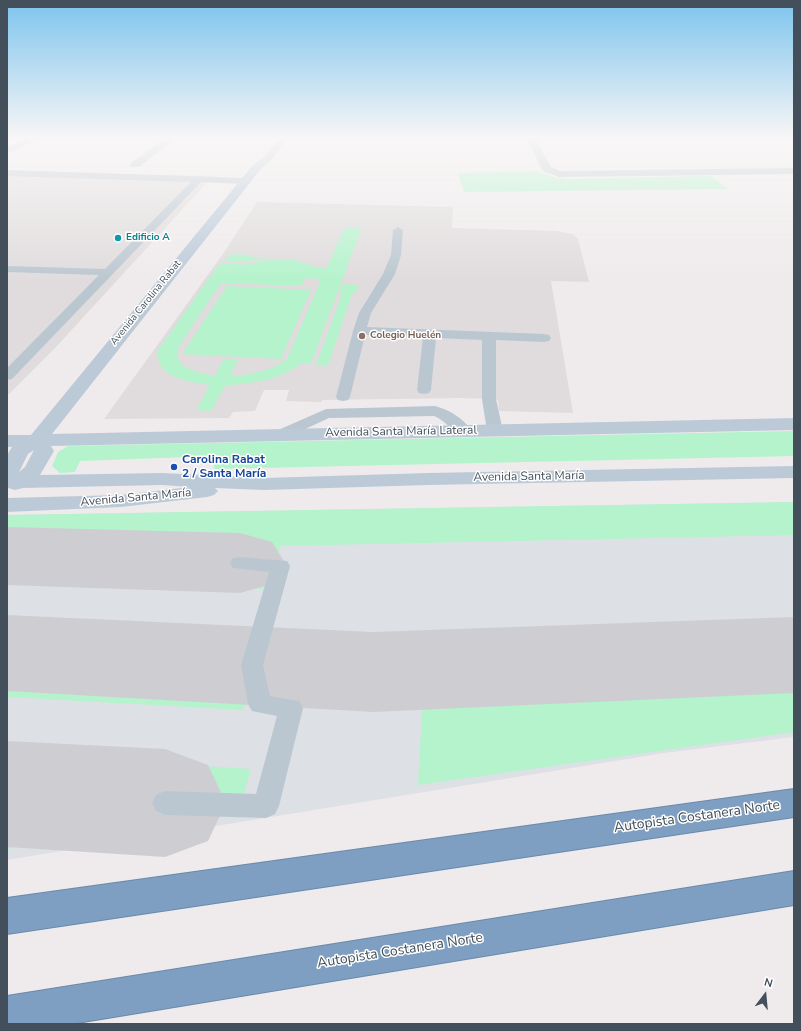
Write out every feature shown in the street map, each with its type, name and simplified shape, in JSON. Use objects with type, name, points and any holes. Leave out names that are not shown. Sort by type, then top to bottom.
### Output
[{"type":"highway","name":"Autopista Costanera Norte","points":[[7,916],[794,803]]},
{"type":"highway","name":"Autopista Costanera Norte","points":[[7,1015],[794,888]]},
{"type":"street","name":"Avenida Carolina Rabat","points":[[37,440],[242,185]]},
{"type":"street","name":"Avenida Santa María Lateral","points":[[7,441],[794,424]]},
{"type":"street","points":[[10,487],[33,471],[44,451],[37,440]]},
{"type":"street","name":"Avenida Santa María","points":[[7,505],[121,501],[264,484],[436,478],[794,472]]},
{"type":"street","name":"Avenida Santa María","points":[[10,487],[162,479],[264,484]]},
{"type":"lane","points":[[7,376],[193,185]]},
{"type":"lane","points":[[343,396],[365,313],[389,274],[396,255],[398,230]]},
{"type":"lane","points":[[7,269],[107,272]]},
{"type":"lane","points":[[359,331],[544,338]]},
{"type":"lane","points":[[424,390],[430,334]]},
{"type":"lane","points":[[489,336],[489,399],[495,431]]},
{"type":"lane","points":[[165,803],[266,806],[291,708],[260,704],[252,665],[280,566],[240,563]]},
{"type":"shaded area","points":[[7,185],[205,185],[56,347],[7,396]]},
{"type":"shaded area","name":"Colegio Huelén","points":[[257,202],[453,207],[452,228],[557,231],[573,234],[578,239],[589,282],[551,281],[573,413],[499,411],[498,400],[489,399],[322,400],[321,402],[286,401],[289,390],[264,390],[255,411],[233,412],[229,418],[104,419],[223,254]]},
{"type":"shaded area","points":[[794,502],[794,737],[664,753],[7,860],[7,515]]},
{"type":"green space","points":[[462,185],[723,185],[728,189],[464,192]]},
{"type":"green space","points":[[345,227],[362,227],[311,363],[302,363],[275,378],[225,386],[211,411],[196,410],[210,385],[184,380],[168,373],[162,367],[158,350],[220,263],[239,265],[276,261],[225,261],[231,254],[254,255],[252,258],[328,262],[298,262],[326,269]],"holes":[[[306,278],[320,279],[287,359],[274,367],[260,372],[230,376],[238,360],[224,359],[215,375],[212,375],[186,368],[179,359],[177,353],[179,346],[221,283],[301,286]]]},
{"type":"green space","points":[[343,284],[359,285],[355,294],[352,294],[328,366],[316,365],[342,294],[339,294]]},
{"type":"green space","points":[[227,286],[311,290],[281,359],[182,354]]},
{"type":"green space","points":[[794,431],[794,456],[214,469],[214,456],[80,461],[75,472],[60,473],[52,466],[58,452],[68,446]]},
{"type":"green space","points":[[794,502],[794,535],[280,546],[277,560],[7,551],[7,515]]},
{"type":"green space","points":[[7,567],[267,576],[263,589],[7,581]]},
{"type":"green space","points":[[7,624],[252,632],[244,653],[7,641]]},
{"type":"green space","points":[[7,670],[249,681],[244,710],[7,697]]},
{"type":"green space","points":[[794,678],[794,732],[418,785],[423,691]]},
{"type":"green space","points":[[7,754],[251,769],[243,797],[7,781]]},
{"type":"green space","points":[[7,814],[170,823],[7,849]]},
{"type":"taxiway","points":[[7,556],[240,563]]},
{"type":"taxiway","points":[[7,653],[373,672],[794,655]]},
{"type":"taxiway","points":[[7,794],[165,803]]},
{"type":"place","name":"Edificio A","points":[[118,238]]},
{"type":"place","name":"Colegio Huelén","points":[[362,336]]},
{"type":"place","name":"Carolina Rabat 2 / Santa María","points":[[174,467]]}]
